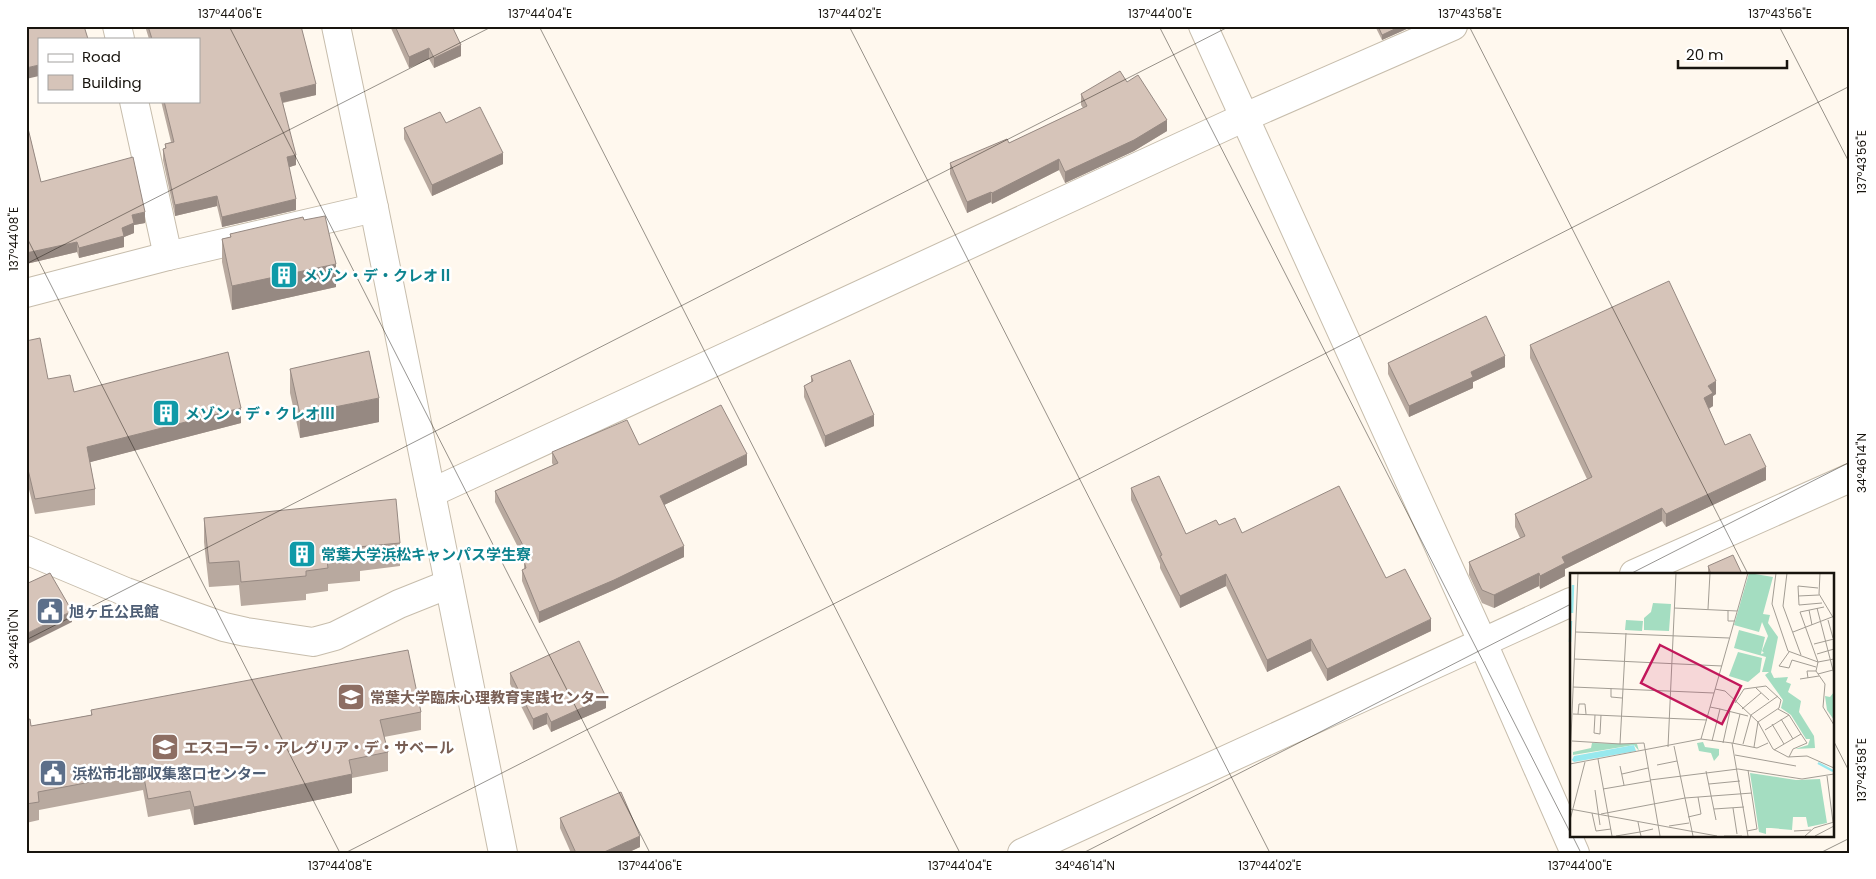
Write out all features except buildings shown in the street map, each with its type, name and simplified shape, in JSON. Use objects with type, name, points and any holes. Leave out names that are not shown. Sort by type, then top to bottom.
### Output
[{"type":"street","points":[[336,26],[432,493],[503,853]]},
{"type":"street","points":[[1203,26],[1482,641],[1575,853]]},
{"type":"street","points":[[432,493],[1245,117],[1453,26]]},
{"type":"street","points":[[134,102],[168,256]]},
{"type":"street","points":[[26,293],[168,256],[374,208]]},
{"type":"street","points":[[1636,573],[1850,478]]},
{"type":"street","points":[[26,550],[126,592],[224,626],[261,635],[313,642],[335,636],[399,604],[449,584]]},
{"type":"street","points":[[1022,853],[1482,641],[1570,602]]},
{"type":"place","name":"メゾン・デ・クレオⅡ","points":[[284,275]]},
{"type":"place","name":"メゾン・デ・クレオⅢ","points":[[166,413]]},
{"type":"place","name":"常葉大学浜松キャンパス学生寮","points":[[302,554]]},
{"type":"place","name":"旭ヶ丘公民館","points":[[50,611]]},
{"type":"place","name":"常葉大学臨床心理教育実践センター","points":[[351,697]]},
{"type":"place","name":"エスコーラ・アレグリア・デ・サベール","points":[[165,747]]},
{"type":"place","name":"浜松市北部収集窓口センター","points":[[53,773]]}]
